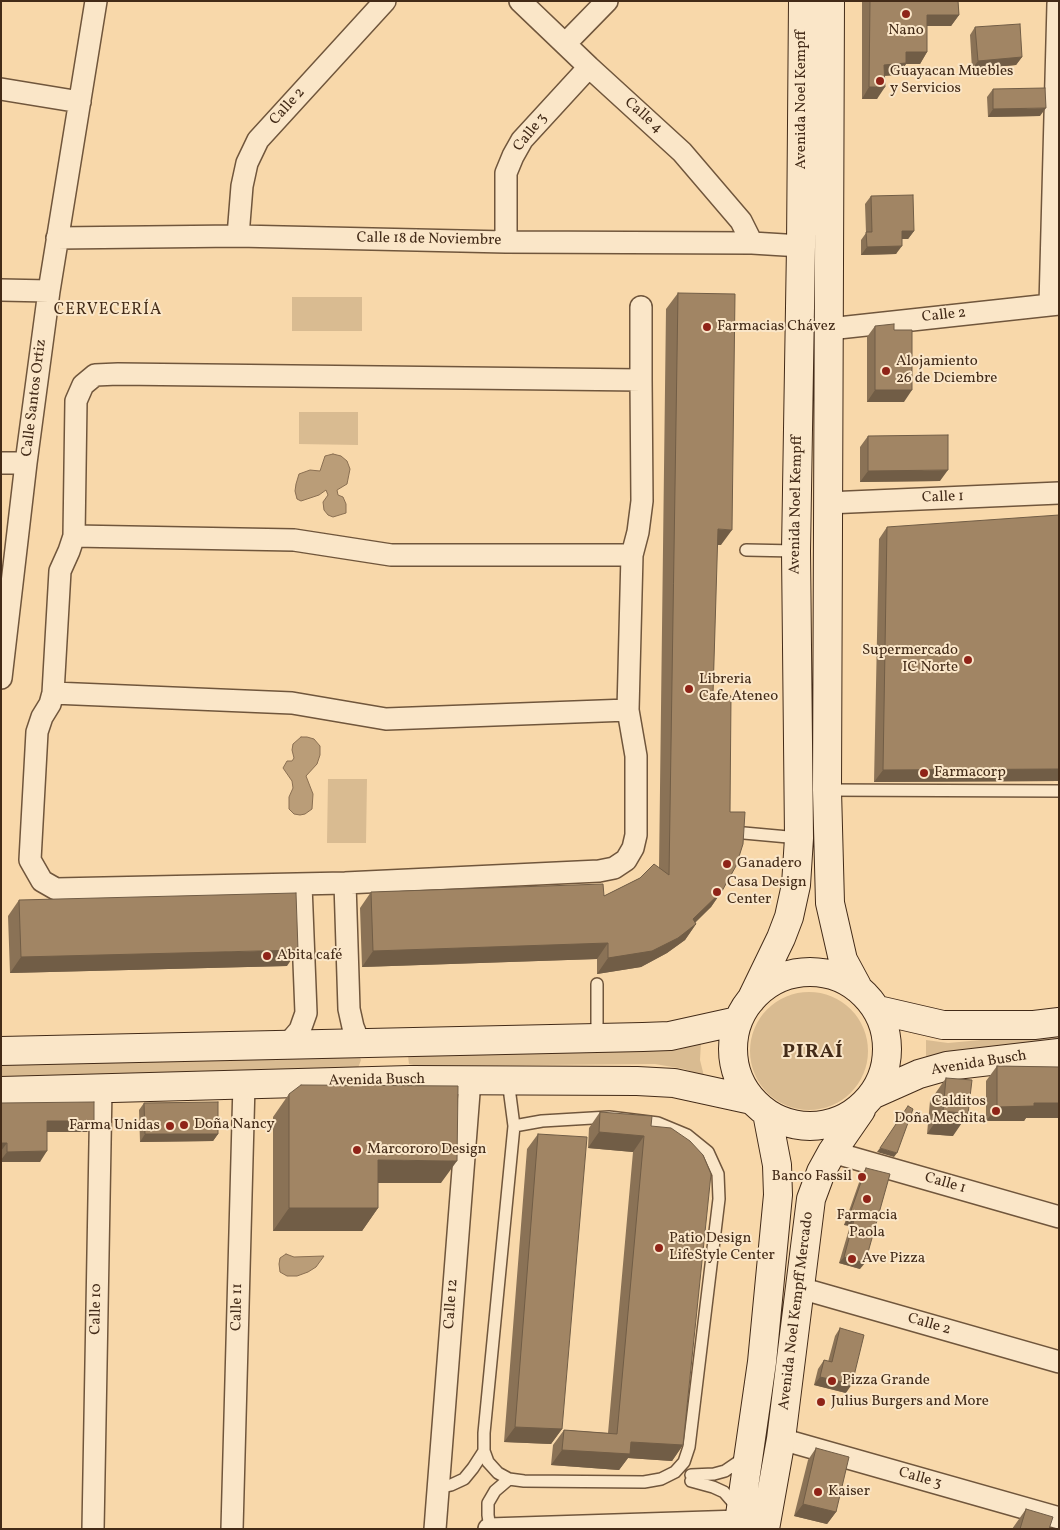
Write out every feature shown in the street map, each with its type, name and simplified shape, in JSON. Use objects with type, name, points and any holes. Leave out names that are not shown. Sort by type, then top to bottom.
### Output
[{"type":"main road","name":"Avenida Noel Kempff","points":[[744,1010],[781,938],[789,916],[796,885],[799,838],[796,551],[803,1]]},
{"type":"main road","points":[[822,1],[823,88],[830,111]]},
{"type":"main road","name":"Avenida Noel Kempff","points":[[830,1],[827,790],[830,903],[843,960],[856,986]]},
{"type":"main road","points":[[801,252],[806,273],[806,315],[813,325],[829,328]]},
{"type":"main road","points":[[799,390],[810,394],[820,406],[828,460]]},
{"type":"main road","points":[[801,972],[820,972],[840,977],[856,986],[878,1010],[885,1027],[888,1044],[887,1062],[882,1079],[869,1100],[846,1118],[827,1125],[813,1126],[792,1124],[759,1107],[740,1082],[734,1062],[733,1041],[744,1010],[765,987],[782,977],[801,972]]},
{"type":"main road","points":[[1,1050],[670,1036],[744,1010]]},
{"type":"main road","points":[[878,1010],[943,1025],[1034,1025],[1059,1022]]},
{"type":"main road","points":[[357,1081],[363,1076],[368,1060],[359,1042]]},
{"type":"main road","points":[[407,1042],[401,1046],[395,1060],[397,1069],[402,1076],[410,1080]]},
{"type":"main road","name":"Avenida Busch","points":[[869,1100],[919,1074],[948,1066],[1059,1052]]},
{"type":"main road","name":"Avenida Busch","points":[[1,1091],[410,1080],[637,1081],[674,1083],[759,1107]]},
{"type":"main road","name":"Avenida Noel Kempff Mercado","points":[[747,1524],[781,1439],[811,1199],[821,1172],[832,1152],[869,1100]]},
{"type":"main road","name":"Avenida Noel Kempff Mercado","points":[[747,1524],[749,1453],[762,1362],[778,1195],[777,1165],[759,1107]]},
{"type":"main road","points":[[747,1524],[770,1425],[770,1401],[762,1362]]},
{"type":"street","name":"Calle Santos Ortiz","points":[[1,678],[7,571],[26,463],[57,238],[96,1]]},
{"type":"street","name":"Calle 2","points":[[238,236],[242,186],[248,163],[258,140],[385,1]]},
{"type":"street","name":"Calle 4","points":[[520,1],[682,152],[742,221],[752,243]]},
{"type":"street","points":[[565,44],[607,1]]},
{"type":"street","points":[[1055,3],[1055,305]]},
{"type":"street","name":"Calle 3","points":[[506,242],[506,173],[512,156],[522,140],[589,67]]},
{"type":"street","points":[[1,89],[80,102]]},
{"type":"street","name":"Calle 18 de Noviembre","points":[[57,238],[238,236],[506,242],[752,243],[801,252]]},
{"type":"street","points":[[1,290],[49,291]]},
{"type":"street","name":"Calle 2","points":[[829,328],[1055,305]]},
{"type":"street","points":[[641,307],[642,380],[642,501],[638,532],[632,555],[628,710],[636,756],[636,835],[633,848],[626,860],[614,868],[599,871],[345,883],[56,889],[42,881],[30,860],[37,732],[53,693],[60,571],[74,536],[76,401],[83,385],[95,375],[118,374],[642,380]]},
{"type":"street","points":[[1,463],[26,463]]},
{"type":"street","name":"Calle 1","points":[[827,503],[1059,493]]},
{"type":"street","points":[[74,536],[294,540],[391,555],[632,555]]},
{"type":"street","points":[[53,693],[292,703],[386,719],[628,710]]},
{"type":"street","points":[[345,883],[349,1009],[352,1027],[359,1042]]},
{"type":"street","points":[[286,1045],[300,1030],[306,1013],[301,884]]},
{"type":"street","name":"Calle 12","points":[[435,1529],[470,1080]]},
{"type":"street","name":"Calle 11","points":[[232,1529],[244,1084]]},
{"type":"street","name":"Calle 10","points":[[93,1529],[101,1088]]},
{"type":"street","name":"Calle 1","points":[[832,1152],[1059,1217]]},
{"type":"street","name":"Calle 2","points":[[800,1288],[1059,1362]]},
{"type":"street","name":"Calle 3","points":[[781,1439],[1059,1518]]},
{"type":"street","points":[[490,1529],[747,1524]]},
{"type":"lane","points":[[746,550],[796,551]]},
{"type":"lane","points":[[827,790],[1059,791]]},
{"type":"lane","points":[[744,833],[799,838]]},
{"type":"lane","points":[[597,984],[598,1038]]},
{"type":"lane","points":[[508,1080],[514,1126],[484,1433],[484,1451],[488,1462],[498,1474],[509,1479],[524,1481],[644,1482],[661,1479],[675,1472],[684,1462],[689,1447],[719,1199],[718,1174],[708,1152],[687,1135],[658,1122],[609,1117],[542,1121],[514,1126]]},
{"type":"lane","points":[[438,1488],[464,1479],[484,1451]]},
{"type":"lane","points":[[747,1524],[732,1499],[724,1492],[691,1478],[725,1472],[749,1453]]},
{"type":"lane","points":[[490,1529],[488,1502],[495,1491],[509,1479]]},
{"type":"shaded area","points":[[292,297],[362,297],[362,331],[292,331]]},
{"type":"shaded area","points":[[299,412],[358,412],[358,445],[299,444]]},
{"type":"shaded area","points":[[333,454],[341,456],[347,461],[350,469],[347,484],[337,490],[338,495],[343,497],[346,504],[346,513],[333,517],[324,510],[323,502],[328,495],[326,490],[319,495],[301,501],[297,499],[295,491],[299,474],[310,470],[320,471],[325,456]]},
{"type":"shaded area","points":[[301,737],[314,739],[320,746],[320,755],[317,764],[306,776],[313,794],[312,809],[300,815],[294,814],[289,809],[289,797],[293,788],[292,781],[283,768],[287,761],[292,761],[294,758],[293,744]]},
{"type":"shaded area","points":[[328,779],[367,779],[366,843],[327,843]]},
{"type":"shaded area","points":[[809,992],[821,993],[832,997],[851,1009],[863,1028],[867,1039],[867,1063],[863,1074],[851,1093],[832,1105],[821,1109],[809,1110],[797,1109],[786,1105],[767,1093],[755,1074],[751,1063],[750,1051],[751,1039],[755,1028],[767,1009],[786,997],[797,993]]},
{"type":"shaded area","points":[[1059,1033],[1059,1041],[948,1052],[926,1058],[926,1040],[948,1043]]},
{"type":"shaded area","points":[[701,1042],[700,1060],[704,1076],[684,1069],[655,1064],[418,1066],[409,1064],[408,1056],[417,1054],[678,1050]]},
{"type":"shaded area","points":[[358,1052],[361,1060],[358,1068],[1,1078],[1,1062]]},
{"type":"shaded area","points":[[286,1254],[294,1257],[324,1256],[316,1267],[308,1272],[297,1276],[287,1276],[280,1272],[279,1264],[280,1258]]},
{"type":"building","points":[[870,1],[958,1],[959,15],[927,15],[927,52],[906,52],[906,63],[884,65],[885,87],[869,87]]},
{"type":"building","points":[[1020,24],[1022,57],[978,61],[975,27]]},
{"type":"building","points":[[1045,88],[1046,108],[993,109],[993,89]]},
{"type":"building","points":[[913,195],[914,231],[902,231],[902,246],[867,247],[866,232],[872,232],[871,196]]},
{"type":"building","points":[[678,293],[735,294],[732,530],[718,529],[713,694],[731,696],[730,812],[745,812],[743,844],[736,866],[722,891],[693,919],[696,924],[678,938],[652,951],[608,958],[608,943],[373,951],[371,892],[603,884],[604,896],[640,878],[654,864],[669,875]]},
{"type":"building","name":"Alojamiento 26 de Dciembre","points":[[894,324],[894,330],[912,330],[912,390],[875,390],[875,326]]},
{"type":"building","points":[[948,435],[948,470],[868,471],[868,436]]},
{"type":"building","name":"Supermercado IC Norte","points":[[1059,515],[1059,769],[883,770],[887,527]]},
{"type":"building","points":[[296,893],[298,950],[21,957],[19,900]]},
{"type":"building","points":[[997,1066],[1059,1067],[1059,1103],[1034,1103],[1034,1106],[997,1107]]},
{"type":"building","points":[[946,1078],[972,1080],[968,1114],[943,1111]]},
{"type":"building","name":"Marcororo Design","points":[[301,1085],[458,1086],[457,1161],[378,1160],[378,1208],[289,1208],[289,1094]]},
{"type":"building","points":[[94,1102],[94,1121],[47,1121],[47,1151],[7,1152],[7,1143],[1,1143],[1,1103]]},
{"type":"building","points":[[218,1102],[218,1134],[145,1134],[144,1103]]},
{"type":"building","points":[[908,1106],[913,1109],[897,1153],[880,1148]]},
{"type":"building","name":"Patio Design LifeStyle Center","points":[[600,1112],[652,1116],[651,1126],[671,1128],[690,1141],[703,1155],[711,1174],[683,1445],[631,1442],[630,1454],[562,1450],[564,1430],[617,1434],[644,1136],[599,1132]]},
{"type":"building","points":[[538,1134],[587,1137],[562,1429],[515,1427]]},
{"type":"building","points":[[866,1168],[890,1174],[865,1263],[844,1257],[854,1220],[848,1219]]},
{"type":"building","points":[[840,1328],[864,1335],[852,1384],[820,1377],[824,1360],[832,1362]]},
{"type":"building","name":"Kaiser","points":[[816,1448],[849,1457],[836,1512],[803,1504]]},
{"type":"building","points":[[1026,1509],[1053,1517],[1049,1529],[1020,1529]]},
{"type":"place","name":"Nano","points":[[906,14]]},
{"type":"place","name":"Guayacan Muebles y Servicios","points":[[880,81]]},
{"type":"place","name":"Farmacias Chávez","points":[[707,327]]},
{"type":"place","name":"Alojamiento 26 de Dciembre","points":[[886,371]]},
{"type":"place","name":"Supermercado IC Norte","points":[[968,660]]},
{"type":"place","name":"Libreria Cafe Ateneo","points":[[689,689]]},
{"type":"place","name":"Farmacorp","points":[[924,773]]},
{"type":"place","name":"Ganadero","points":[[727,864]]},
{"type":"place","name":"Casa Design Center","points":[[717,892]]},
{"type":"place","name":"Abita café","points":[[267,956]]},
{"type":"place","name":"Calditos Doña Mechita","points":[[996,1111]]},
{"type":"place","name":"Doña Nancy","points":[[184,1125]]},
{"type":"place","name":"Farma Unidas","points":[[170,1126]]},
{"type":"place","name":"Marcororo Design","points":[[357,1150]]},
{"type":"place","name":"Banco Fassil","points":[[862,1177]]},
{"type":"place","name":"Farmacia Paola","points":[[867,1199]]},
{"type":"place","name":"Patio Design LifeStyle Center","points":[[659,1248]]},
{"type":"place","name":"Ave Pizza","points":[[852,1259]]},
{"type":"place","name":"Pizza Grande","points":[[832,1381]]},
{"type":"place","name":"Julius Burgers and More","points":[[821,1402]]},
{"type":"place","name":"Kaiser","points":[[818,1492]]},
{"type":"district","name":"CERVECERÍA","points":[[108,311]]},
{"type":"district","name":"PIRAÍ","points":[[813,1053]]}]
